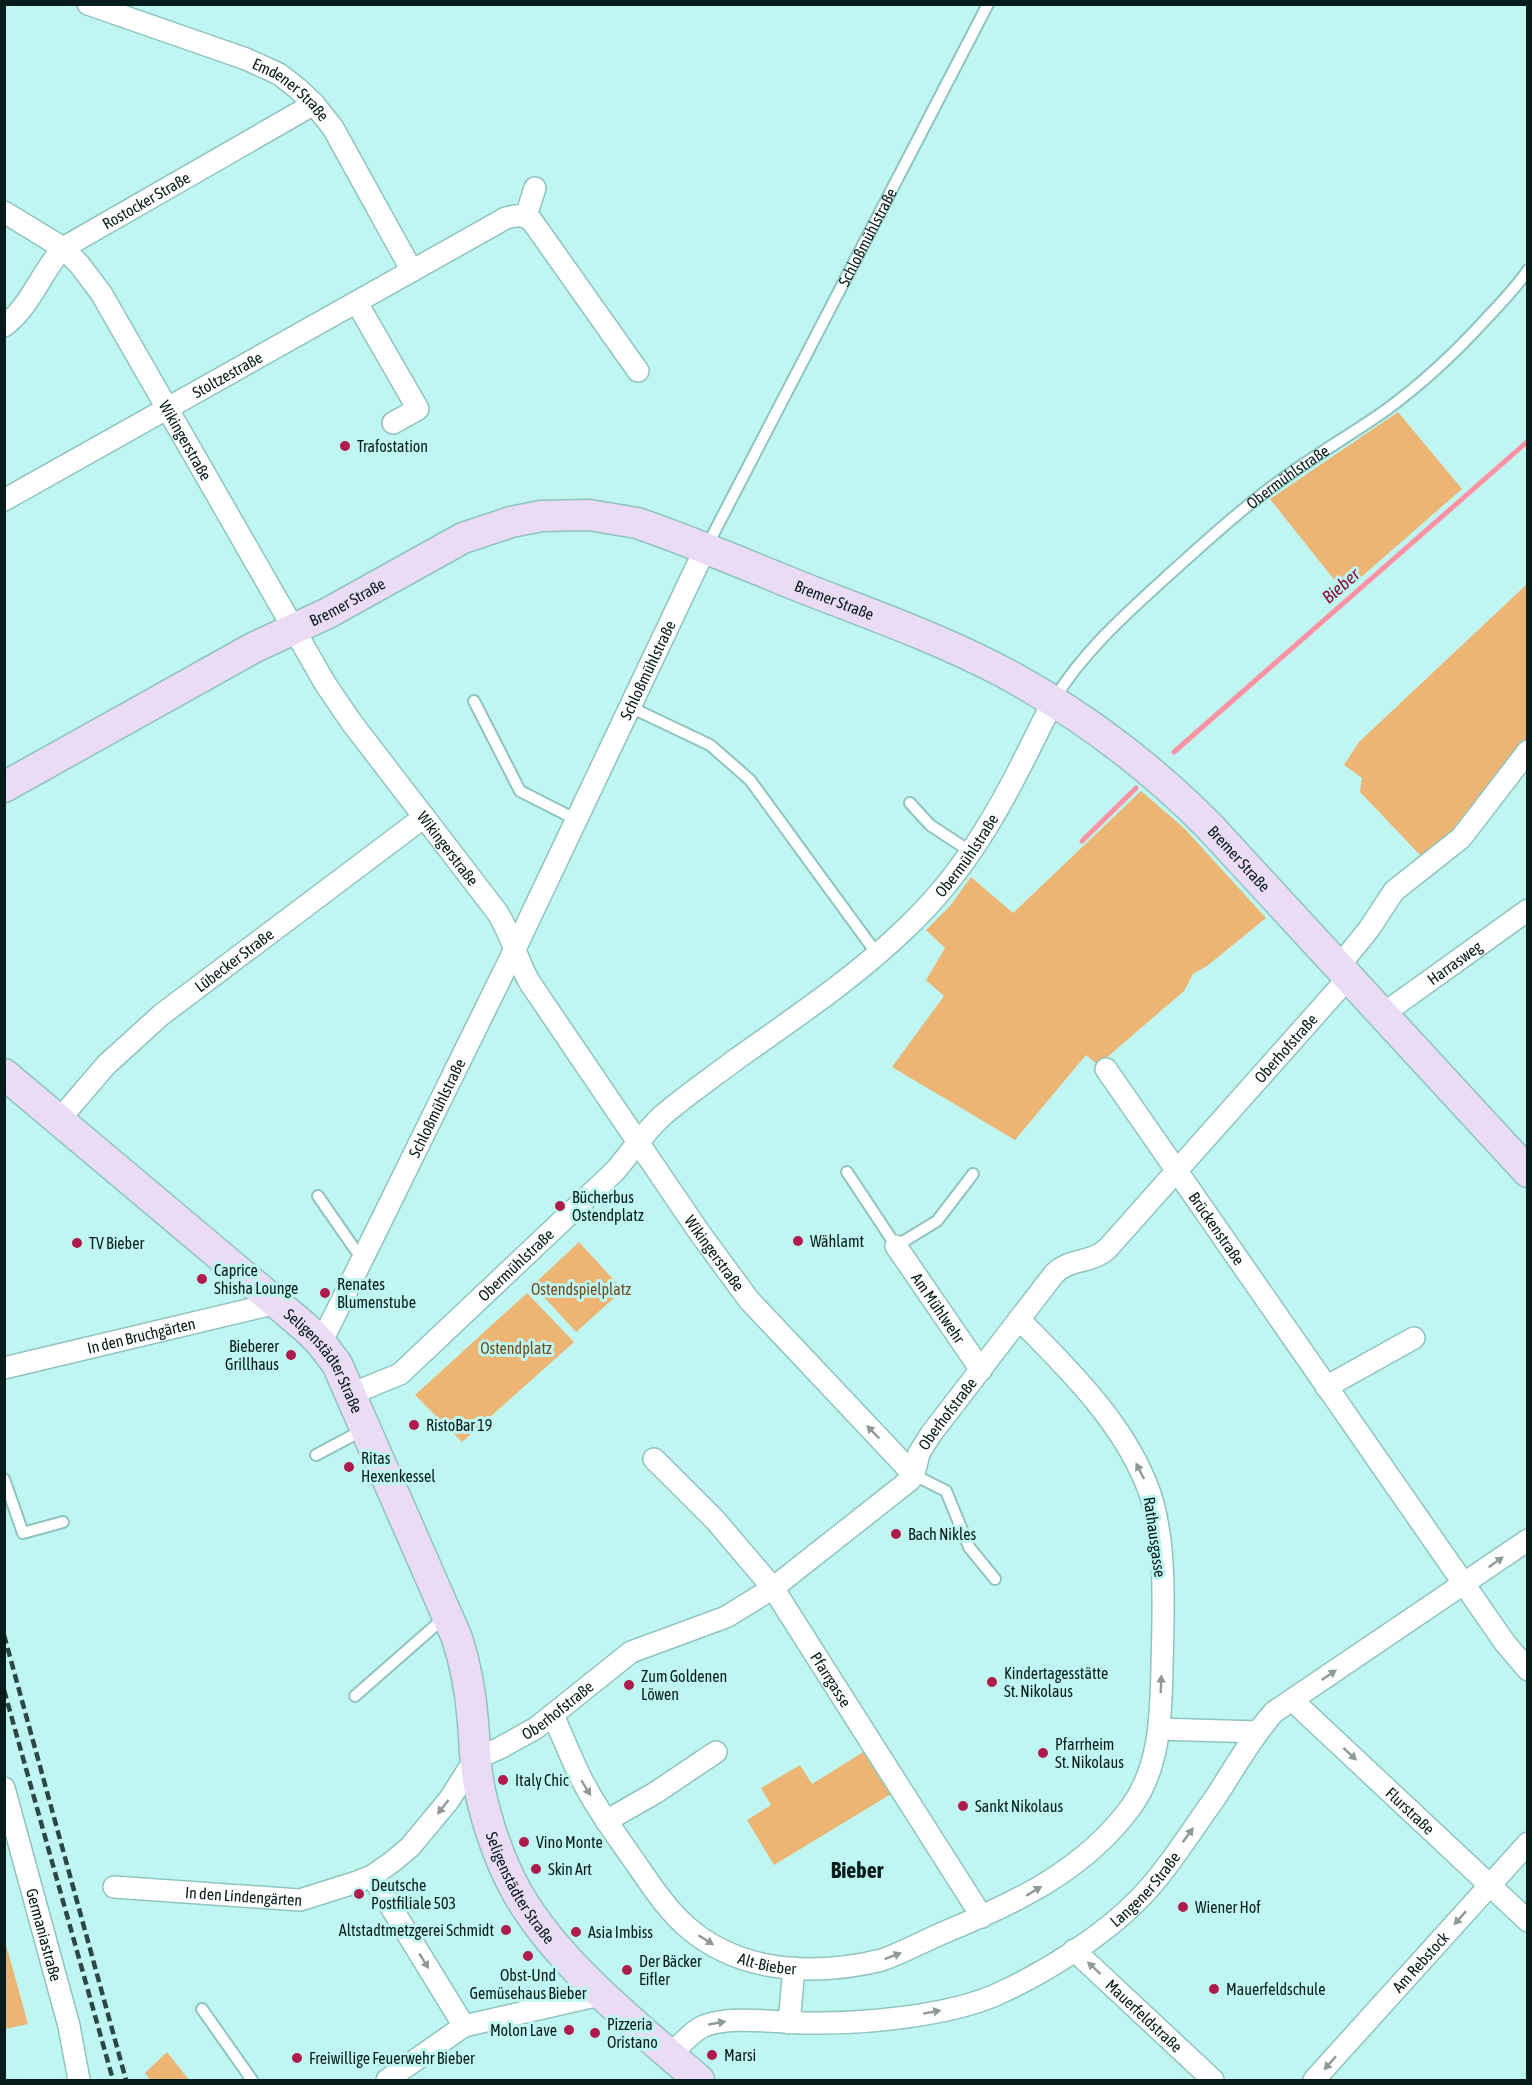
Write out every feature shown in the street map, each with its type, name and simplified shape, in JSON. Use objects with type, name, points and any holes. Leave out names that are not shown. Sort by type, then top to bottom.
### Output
[{"type":"street","name":"Emdener Straße","points":[[88,4],[265,67],[297,87],[333,128],[412,271]]},
{"type":"street","name":"Rostocker Straße","points":[[4,326],[17,316],[63,248],[314,104]]},
{"type":"street","points":[[535,188],[525,216],[532,221],[638,371]]},
{"type":"street","name":"Wikingerstraße","points":[[4,212],[63,248],[79,264],[101,293],[338,703],[497,912],[509,932],[530,983],[724,1267],[768,1322],[914,1475]]},
{"type":"street","name":"Stoltzestraße","points":[[4,500],[506,218],[525,216]]},
{"type":"street","points":[[357,303],[418,409],[393,423]]},
{"type":"street","name":"Bremer Straße","points":[[4,787],[244,652],[295,630],[463,538],[485,529],[526,518],[568,514],[616,519],[645,526],[940,642],[1003,672],[1053,701],[1125,752],[1190,807],[1527,1172]]},
{"type":"street","name":"Schloßmühlstraße","points":[[321,1343],[515,949],[705,549]]},
{"type":"street","name":"Obermühlstraße","points":[[351,1394],[400,1374],[615,1171],[650,1127],[687,1095],[877,954],[927,907],[971,852],[1002,804],[1053,701]]},
{"type":"street","name":"Oberhofstraße","points":[[476,1759],[519,1739],[553,1715],[631,1652],[726,1617],[773,1588],[906,1484],[914,1475],[916,1459],[923,1445],[1060,1267],[1102,1255],[1344,972],[1394,891],[1461,838],[1527,751]]},
{"type":"street","name":"Lübecker Straße","points":[[60,1120],[106,1065],[161,1015],[424,817]]},
{"type":"street","name":"Harrasweg","points":[[1383,1014],[1527,910]]},
{"type":"street","name":"Brückenstraße","points":[[1106,1069],[1505,1643],[1527,1670]]},
{"type":"street","name":"Seligenstädter Straße","points":[[4,1074],[278,1303],[321,1343],[337,1364],[461,1649],[467,1675],[479,1787],[492,1836],[518,1894],[560,1950],[604,1995],[699,2080]]},
{"type":"street","name":"Am Mühlwehr","points":[[896,1245],[981,1370]]},
{"type":"street","name":"In den Bruchgärten","points":[[4,1368],[278,1303]]},
{"type":"street","name":"Rathausgasse","points":[[982,1917],[1028,1895],[1064,1872],[1085,1856],[1115,1825],[1135,1802],[1146,1779],[1153,1761],[1160,1729],[1162,1567],[1147,1484],[1122,1437],[1105,1414],[1065,1366],[1019,1319]]},
{"type":"street","points":[[1326,1387],[1414,1338]]},
{"type":"street","name":"Pfarrgasse","points":[[654,1459],[716,1521],[773,1588],[982,1917]]},
{"type":"street","name":"Langener Straße","points":[[670,2055],[704,2026],[726,2021],[821,2023],[872,2020],[963,2006],[999,1994],[1035,1976],[1119,1918],[1154,1882],[1274,1712],[1527,1540]]},
{"type":"street","name":"Flurstraße","points":[[1292,1700],[1527,1921]]},
{"type":"street","name":"Alt-Bieber","points":[[553,1715],[580,1776],[606,1821],[657,1894],[695,1933],[733,1956],[750,1962],[794,1968],[825,1969],[864,1964],[882,1960],[982,1917]]},
{"type":"street","points":[[1160,1729],[1258,1732]]},
{"type":"street","points":[[606,1821],[655,1793],[716,1752]]},
{"type":"street","points":[[464,2026],[372,1876],[410,1847],[448,1800],[476,1759]]},
{"type":"street","name":"Germaniastraße","points":[[4,1788],[69,2026],[79,2080]]},
{"type":"street","name":"Am Rebstock","points":[[1314,2080],[1527,1843]]},
{"type":"street","name":"In den Lindengärten","points":[[114,1887],[300,1900],[372,1876]]},
{"type":"street","name":"Mauerfeldstraße","points":[[1074,1950],[1213,2080]]},
{"type":"street","points":[[789,2023],[794,1968]]},
{"type":"street","points":[[387,2080],[464,2026],[604,1995]]},
{"type":"lane","name":"Schloßmühlstraße","points":[[705,549],[988,4]]},
{"type":"lane","name":"Obermühlstraße","points":[[1053,701],[1065,681],[1088,653],[1152,590],[1252,502],[1289,474],[1384,411],[1422,381],[1472,334],[1527,270]]},
{"type":"lane","points":[[474,701],[520,791],[577,820]]},
{"type":"lane","points":[[630,707],[710,745],[750,780],[877,954]]},
{"type":"lane","points":[[910,803],[930,825],[971,852]]},
{"type":"lane","points":[[847,1172],[896,1245],[937,1221],[974,1174]]},
{"type":"lane","points":[[318,1196],[363,1258]]},
{"type":"lane","points":[[315,1455],[366,1428]]},
{"type":"lane","points":[[914,1475],[946,1491],[969,1547],[995,1580]]},
{"type":"lane","points":[[4,1479],[22,1533],[63,1522]]},
{"type":"lane","points":[[355,1695],[447,1615]]},
{"type":"lane","points":[[202,2009],[252,2080]]},
{"type":"green space","points":[[1398,412],[1462,489],[1344,592],[1270,499]]},
{"type":"green space","points":[[1527,584],[1527,739],[1462,827],[1422,857],[1360,792],[1362,778],[1344,765],[1359,742]]},
{"type":"green space","points":[[1141,791],[1184,828],[1266,918],[1207,966],[1193,974],[1184,991],[1098,1065],[1086,1055],[1015,1140],[892,1067],[944,996],[926,980],[945,948],[926,930],[950,906],[971,877],[1013,913]]},
{"type":"green space","name":"Ostendspielplatz","points":[[579,1242],[623,1290],[576,1332],[533,1285]]},
{"type":"green space","name":"Ostendplatz","points":[[527,1293],[574,1342],[462,1442],[415,1395]]},
{"type":"green space","points":[[865,1751],[891,1794],[774,1865],[747,1820],[771,1805],[761,1788],[800,1765],[812,1784]]},
{"type":"green space","points":[[5,1941],[28,2024],[4,2029]]},
{"type":"green space","points":[[167,2052],[189,2080],[150,2080],[145,2073]]},
{"type":"waterway","name":"Bieber","points":[[1174,752],[1528,441]]},
{"type":"waterway","name":"Bieber","points":[[1082,841],[1136,788]]},
{"type":"railway","points":[[4,1635],[126,2080]]},
{"type":"railway","points":[[4,1690],[113,2080]]},
{"type":"place","name":"Trafostation","points":[[345,446]]},
{"type":"place","name":"Bücherbus Ostendplatz","points":[[560,1206]]},
{"type":"place","name":"Wählamt","points":[[798,1241]]},
{"type":"place","name":"TV Bieber","points":[[77,1243]]},
{"type":"place","name":"Caprice Shisha Lounge","points":[[202,1279]]},
{"type":"place","name":"Renates Blumenstube","points":[[325,1293]]},
{"type":"place","name":"Bieberer Grillhaus","points":[[291,1355]]},
{"type":"place","name":"RistoBar 19","points":[[414,1425]]},
{"type":"place","name":"Ritas Hexenkessel","points":[[349,1467]]},
{"type":"place","name":"Bach Nikles","points":[[896,1534]]},
{"type":"place","name":"Kindertagesstätte St. Nikolaus","points":[[992,1682]]},
{"type":"place","name":"Zum Goldenen Löwen","points":[[629,1685]]},
{"type":"place","name":"Pfarrheim St. Nikolaus","points":[[1043,1753]]},
{"type":"place","name":"Italy Chic","points":[[503,1780]]},
{"type":"place","name":"Sankt Nikolaus","points":[[963,1806]]},
{"type":"place","name":"Vino Monte","points":[[524,1842]]},
{"type":"place","name":"Skin Art","points":[[536,1869]]},
{"type":"place","name":"Deutsche Postfiliale 503","points":[[359,1894]]},
{"type":"place","name":"Wiener Hof","points":[[1183,1907]]},
{"type":"place","name":"Altstadtmetzgerei Schmidt","points":[[506,1930]]},
{"type":"place","name":"Asia Imbiss","points":[[576,1932]]},
{"type":"place","name":"Obst-Und Gemüsehaus Bieber","points":[[528,1956]]},
{"type":"place","name":"Der Bäcker Eifler","points":[[627,1970]]},
{"type":"place","name":"Mauerfeldschule","points":[[1214,1989]]},
{"type":"place","name":"Molon Lave","points":[[569,2030]]},
{"type":"place","name":"Pizzeria Oristano","points":[[595,2033]]},
{"type":"place","name":"Marsi","points":[[712,2055]]},
{"type":"place","name":"Freiwillige Feuerwehr Bieber","points":[[297,2058]]},
{"type":"district","name":"Bieber","points":[[857,1870]]}]
